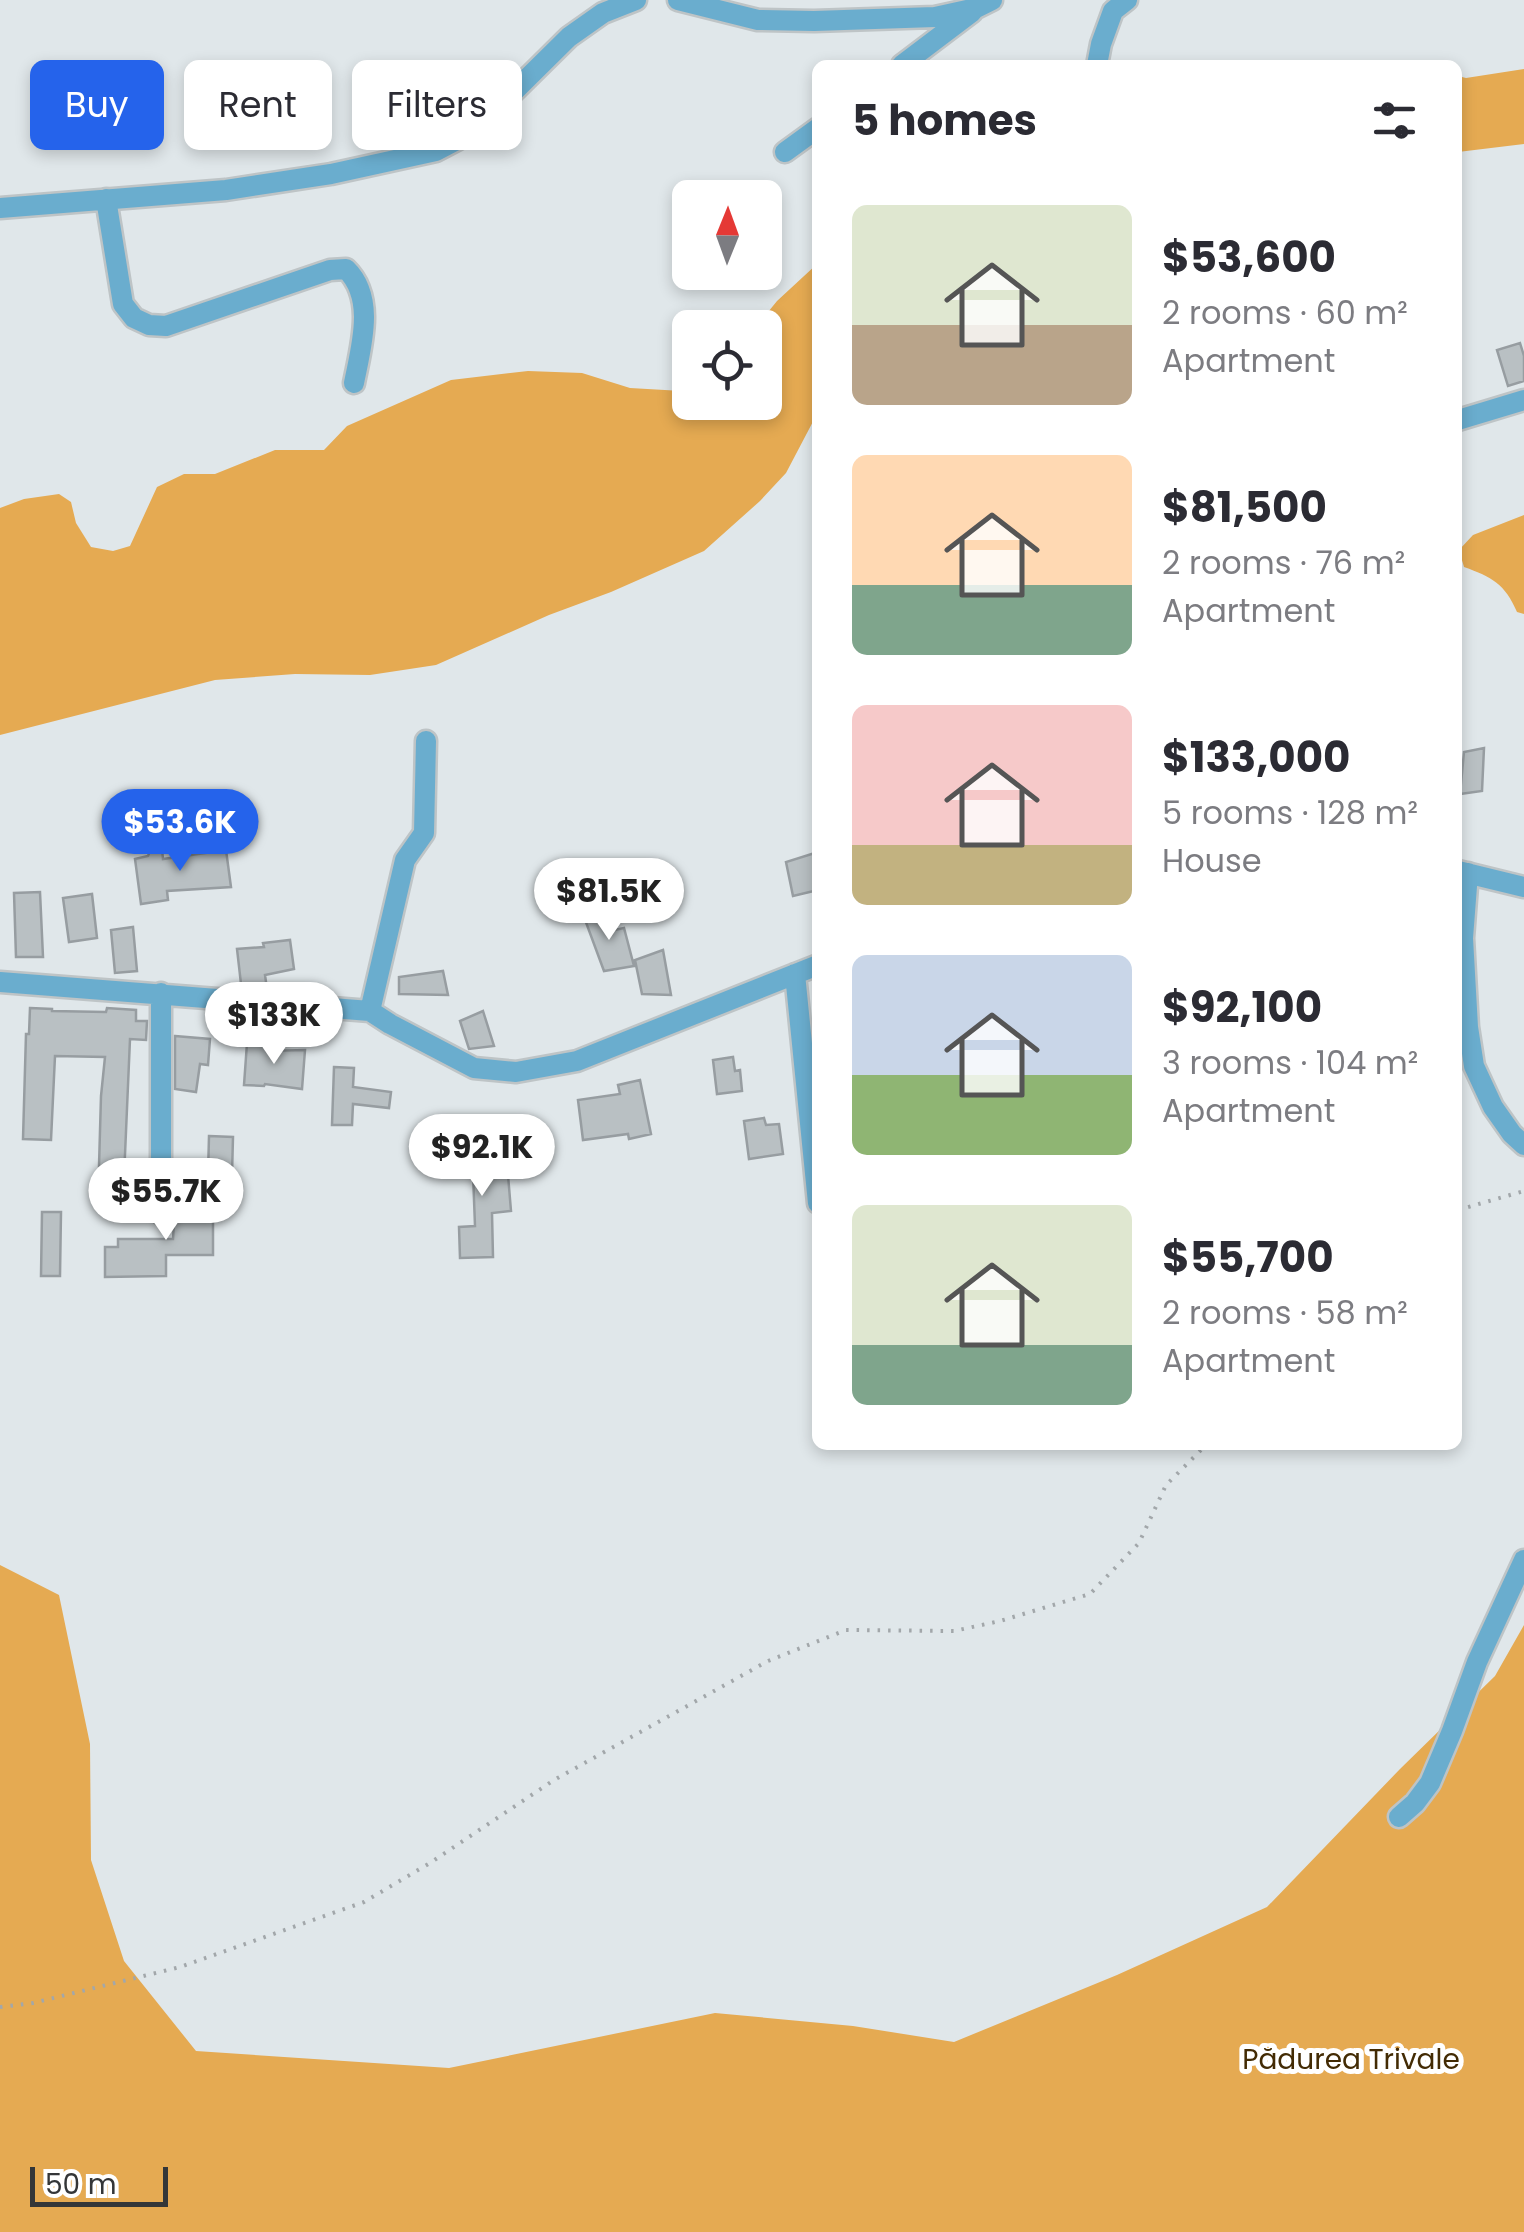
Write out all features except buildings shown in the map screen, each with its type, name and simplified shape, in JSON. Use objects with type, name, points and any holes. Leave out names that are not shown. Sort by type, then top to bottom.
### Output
[{"type":"street","points":[[0,208],[243,188],[436,152],[489,116],[599,6],[636,0]]},
{"type":"street","points":[[678,0],[758,20],[814,21],[935,17],[984,4]]},
{"type":"street","points":[[1099,60],[1113,10],[1127,0]]},
{"type":"street","points":[[909,60],[984,4]]},
{"type":"street","points":[[785,152],[812,132]]},
{"type":"street","points":[[106,199],[123,304],[134,318],[149,326],[166,326],[330,270],[346,269],[362,296],[363,333],[354,383]]},
{"type":"street","points":[[1462,419],[1524,400]]},
{"type":"street","points":[[370,1011],[405,860],[424,833],[426,741]]},
{"type":"street","points":[[1524,887],[1463,872],[1468,1027],[1474,1066],[1493,1108],[1524,1145]]},
{"type":"street","points":[[0,982],[370,1011],[474,1068],[516,1072],[577,1061],[812,967]]},
{"type":"street","points":[[796,974],[812,1141]]},
{"type":"street","points":[[160,1214],[161,993]]},
{"type":"street","points":[[1399,1817],[1430,1783],[1476,1662],[1524,1560]]},
{"type":"path","points":[[1462,1209],[1524,1191]]},
{"type":"path","points":[[0,2007],[32,2003],[180,1967],[364,1902],[554,1780],[768,1661],[846,1630],[954,1630],[1000,1621],[1090,1594],[1139,1543],[1166,1485],[1201,1450]]},
{"type":"green space","points":[[1524,69],[1524,144],[1462,152],[1462,77]]},
{"type":"green space","points":[[812,269],[812,424],[786,473],[704,551],[436,665],[370,675],[295,674],[215,680],[0,735],[0,508],[24,499],[59,494],[71,502],[76,523],[91,547],[113,551],[130,546],[157,487],[184,474],[215,474],[275,450],[324,450],[347,426],[451,380],[528,371],[582,373],[630,388],[672,390],[672,420],[782,420],[782,310],[770,310]]},
{"type":"green space","points":[[1524,515],[1524,614],[1517,612],[1496,583],[1464,567],[1462,547],[1473,535]]},
{"type":"green space","name":"Pădurea Trivale","points":[[0,1565],[59,1595],[90,1744],[91,1860],[124,1961],[196,2051],[449,2068],[715,2013],[853,2026],[954,2042],[1117,1975],[1267,1907],[1495,1676],[1524,1625],[1524,2232],[0,2232]]}]
